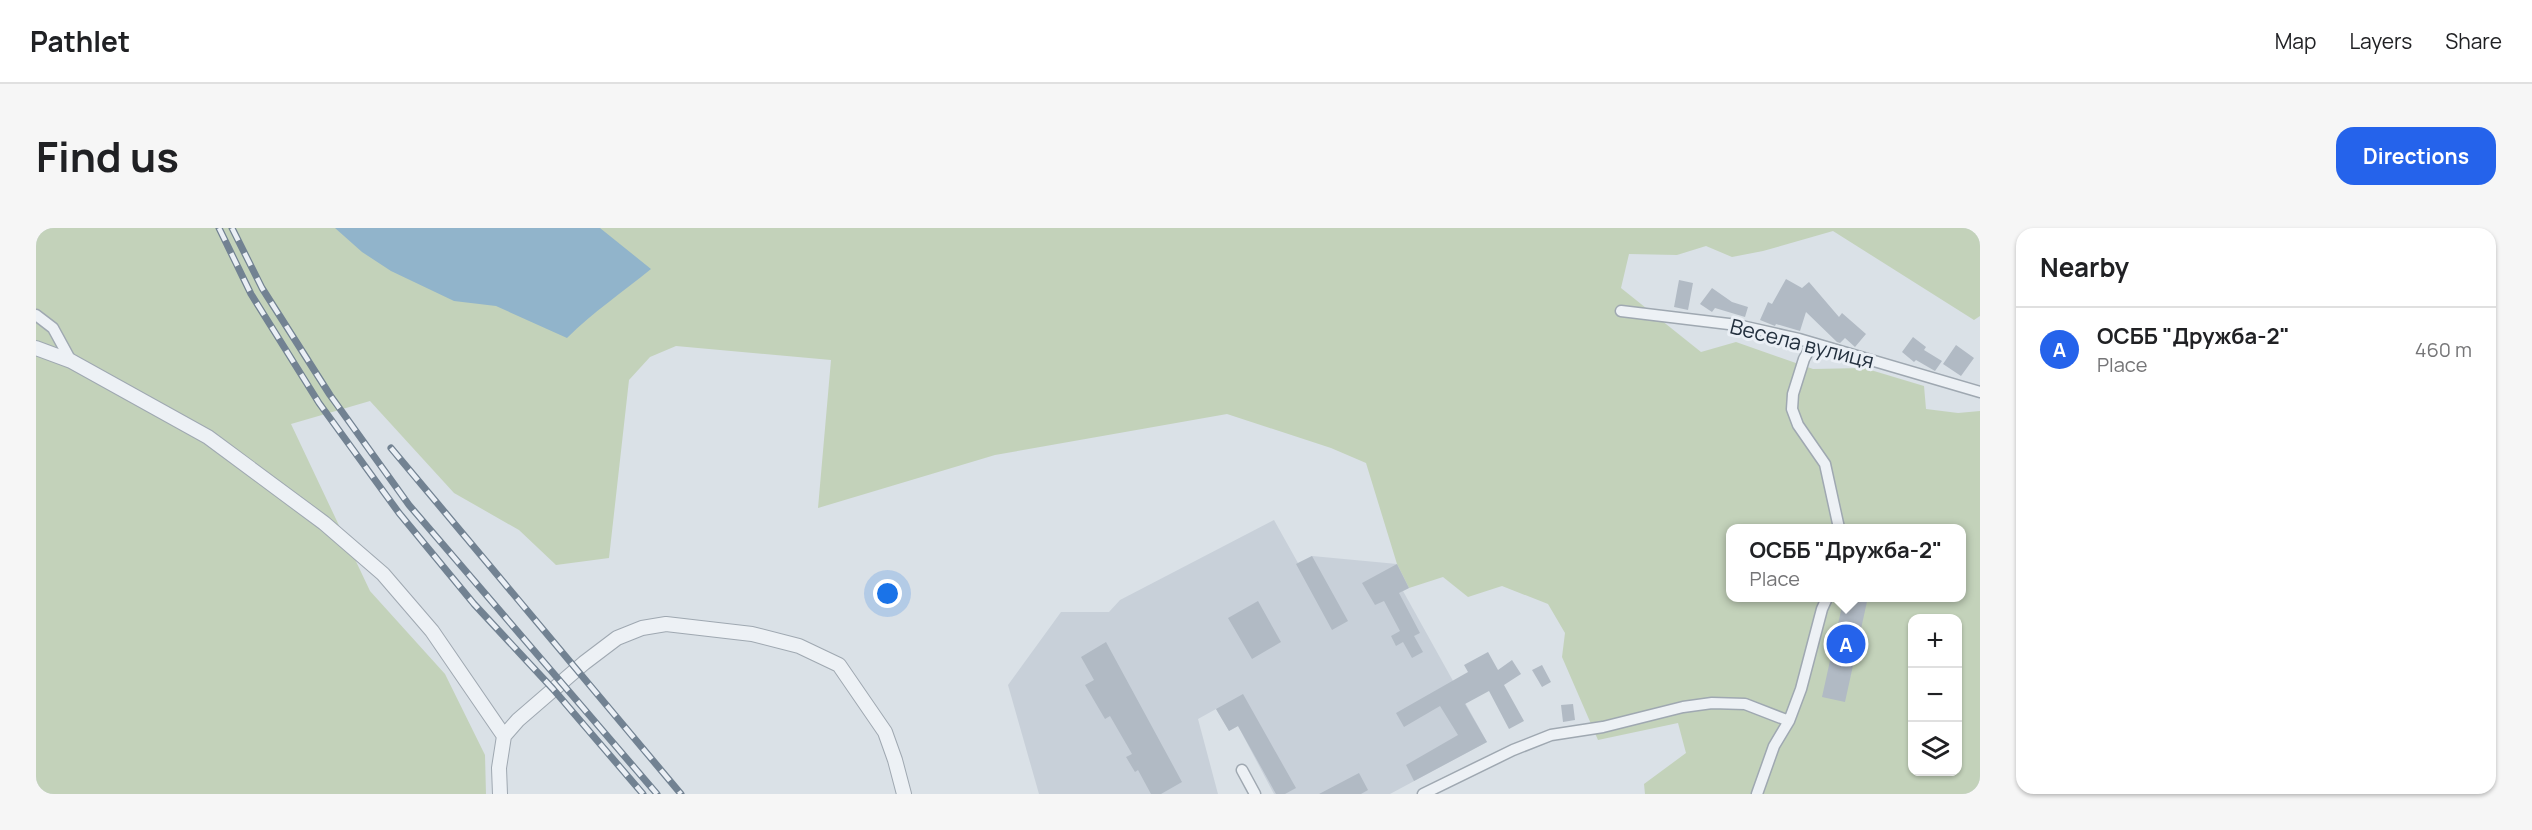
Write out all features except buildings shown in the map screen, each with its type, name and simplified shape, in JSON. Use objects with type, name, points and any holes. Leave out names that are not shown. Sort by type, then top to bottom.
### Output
[{"type":"street","name":"Весела вулиця","points":[[1621,311],[1737,325],[1817,345],[1980,392]]},
{"type":"street","points":[[36,315],[53,328],[71,361]]},
{"type":"street","points":[[1817,345],[1810,348],[1804,359],[1792,394],[1792,409],[1798,425],[1825,464],[1838,524]]},
{"type":"street","points":[[36,348],[71,361],[208,437],[324,523],[383,574],[432,631],[504,736]]},
{"type":"street","points":[[1757,794],[1774,746],[1789,721],[1801,689],[1825,602]]},
{"type":"street","points":[[500,794],[499,768],[504,736],[535,703],[617,638],[642,628],[666,624],[752,634],[798,646],[839,665],[885,732],[896,760],[904,794]]},
{"type":"street","points":[[1423,794],[1513,750],[1551,735],[1603,727],[1683,707],[1712,703],[1745,704],[1789,721]]},
{"type":"street","points":[[1242,770],[1255,794]]},
{"type":"shaded area","points":[[1274,520],[1298,563],[1312,556],[1397,564],[1409,588],[1403,591],[1487,742],[1390,794],[1274,794],[1238,726],[1229,731],[1216,709],[1198,719],[1218,794],[1039,794],[1008,685],[1061,612],[1109,612],[1120,600]]},
{"type":"green space","points":[[36,228],[1980,228],[1980,316],[1974,320],[1833,231],[1763,251],[1732,257],[1706,246],[1677,255],[1629,254],[1621,288],[1701,352],[1736,342],[1813,369],[1864,368],[1924,386],[1926,409],[1958,413],[1980,411],[1980,794],[1645,794],[1644,784],[1686,753],[1678,723],[1598,740],[1562,657],[1565,633],[1548,604],[1502,586],[1468,597],[1443,577],[1409,588],[1397,564],[1366,463],[1331,448],[1227,414],[995,455],[818,508],[831,360],[676,346],[650,357],[629,380],[609,558],[556,565],[519,530],[454,493],[370,401],[291,424],[370,591],[445,674],[485,755],[486,794],[36,794]]},
{"type":"water","points":[[335,228],[600,228],[651,269],[567,338],[496,306],[454,301],[391,271],[362,252]]},
{"type":"railway","points":[[219,228],[251,294],[319,403],[399,513],[474,604],[553,689],[643,794]]},
{"type":"railway","points":[[232,228],[262,288],[330,395],[409,505],[657,794]]},
{"type":"railway","points":[[391,448],[681,794]]},
{"type":"place","name":"ОСББ \"Дружба-2\"","points":[[1846,644]]}]
